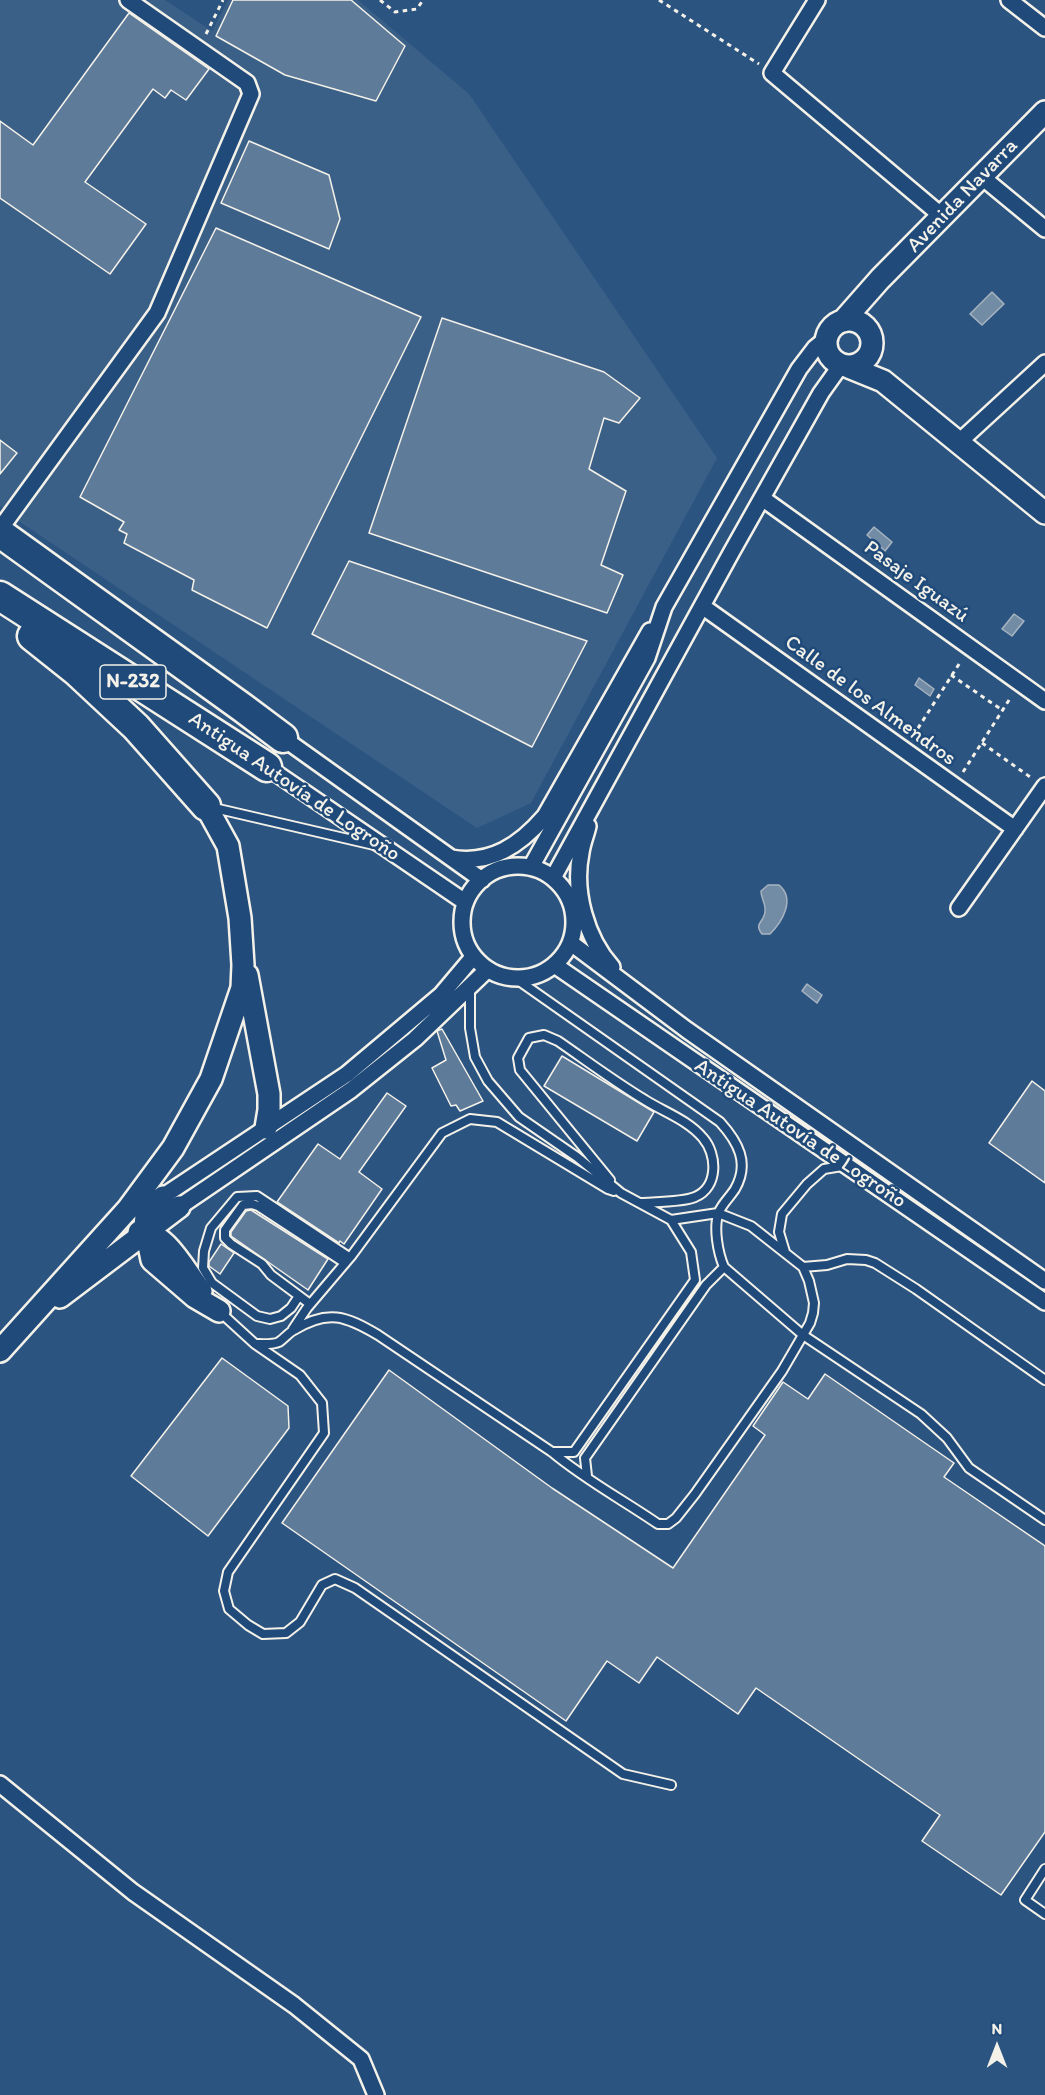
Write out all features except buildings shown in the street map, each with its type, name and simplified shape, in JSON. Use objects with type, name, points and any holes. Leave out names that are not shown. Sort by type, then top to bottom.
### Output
[{"type":"highway","name":"Antigua Autovía de Logroño","points":[[0,533],[283,738]]},
{"type":"highway","name":"Antigua Autovía de Logroño","points":[[0,596],[267,767]]},
{"type":"highway","points":[[0,610],[76,671],[136,727],[206,806]]},
{"type":"street","points":[[0,529],[157,313],[251,94],[247,83],[128,0]]},
{"type":"street","points":[[817,0],[772,73],[943,217]]},
{"type":"street","points":[[1009,0],[1045,28]]},
{"type":"street","name":"Avenida Navarra","points":[[843,321],[880,279],[1045,112]]},
{"type":"street","points":[[982,177],[1045,229]]},
{"type":"street","points":[[553,878],[821,393],[844,366],[852,366],[863,361],[869,341],[873,304],[880,279]]},
{"type":"street","points":[[452,858],[466,861],[482,860],[507,849],[529,834],[545,816],[805,359],[826,339],[830,329],[843,321],[854,321],[869,341],[882,381]]},
{"type":"street","points":[[826,339],[828,355],[844,366],[882,381],[1045,513]]},
{"type":"street","points":[[958,442],[1045,363]]},
{"type":"street","name":"Pasaje Iguazú","points":[[762,498],[1045,701]]},
{"type":"street","name":"Calle de los Almendros","points":[[702,606],[1015,830]]},
{"type":"street","points":[[531,867],[647,658],[664,607]]},
{"type":"street","name":"Antigua Autovía de Logroño","points":[[283,738],[482,880]]},
{"type":"street","name":"Antigua Autovía de Logroño","points":[[267,767],[465,902]]},
{"type":"street","points":[[959,908],[1045,787]]},
{"type":"street","points":[[597,798],[580,854],[579,880],[583,909],[593,939],[607,962],[626,983]]},
{"type":"street","points":[[206,806],[228,846],[237,897],[242,948],[269,1094],[266,1128]]},
{"type":"street","points":[[508,866],[531,867],[553,878],[570,899],[575,916],[574,935],[567,951],[556,966],[540,975],[522,979],[504,977],[487,970],[473,957],[464,940],[461,921],[465,902],[475,885],[490,873],[508,866]]},
{"type":"street","name":"Antigua Autovía de Logroño","points":[[571,943],[687,1030],[1045,1281]]},
{"type":"street","points":[[0,1351],[128,1209],[173,1148],[211,1079],[242,988],[242,948]]},
{"type":"street","points":[[24,1324],[146,1232],[171,1202],[266,1128],[347,1074],[441,995],[473,957]]},
{"type":"street","name":"Antigua Autovía de Logroño","points":[[556,966],[1045,1302]]},
{"type":"street","points":[[103,1236],[171,1202],[351,1090],[415,1039],[487,970]]},
{"type":"street","points":[[171,1202],[172,1250]]},
{"type":"street","points":[[103,1236],[146,1232],[172,1250],[189,1277],[219,1311]]},
{"type":"street","points":[[146,1232],[152,1260]]},
{"type":"street","points":[[116,1255],[139,1256],[152,1260],[195,1297],[219,1311]]},
{"type":"street","points":[[0,1784],[133,1892],[294,2005],[361,2059],[376,2095]]},
{"type":"lane","points":[[206,806],[385,848]]},
{"type":"lane","points":[[514,978],[720,1122],[734,1137],[741,1154],[741,1173],[735,1190],[718,1213],[717,1237],[719,1254],[724,1267],[803,1335],[921,1414],[947,1438],[969,1467],[1045,1520]]},
{"type":"lane","points":[[470,987],[471,1043],[475,1057],[488,1081],[519,1117],[577,1157],[621,1192],[671,1220],[691,1252],[695,1280],[574,1452],[552,1452]]},
{"type":"lane","points":[[621,1192],[520,1070],[518,1058],[530,1038],[544,1035],[558,1041],[638,1095],[687,1124],[702,1136],[711,1148],[714,1163],[711,1179],[705,1191],[694,1197],[641,1203]]},
{"type":"lane","points":[[255,1344],[277,1343],[292,1330],[442,1133],[470,1119],[497,1122],[608,1189],[621,1192]]},
{"type":"lane","points":[[784,1252],[780,1232],[782,1214],[807,1184],[824,1169],[848,1166]]},
{"type":"lane","points":[[299,1296],[291,1308],[281,1316],[270,1318],[257,1316],[212,1283],[203,1268],[204,1251],[211,1228],[237,1197],[256,1196],[347,1260]]},
{"type":"lane","points":[[310,1304],[271,1275],[262,1264],[225,1238],[225,1230],[243,1205],[258,1206],[347,1260]]},
{"type":"lane","points":[[292,1330],[312,1321],[332,1316],[353,1320],[658,1524],[668,1524],[676,1518],[695,1494],[782,1371],[810,1323],[814,1303],[813,1292],[803,1268],[751,1226],[718,1213],[671,1220]]},
{"type":"lane","points":[[803,1268],[827,1265],[847,1259],[875,1263],[916,1289],[1045,1380]]},
{"type":"lane","points":[[587,1476],[585,1458],[706,1285],[724,1267]]},
{"type":"lane","points":[[219,1311],[255,1344],[300,1375],[322,1403],[324,1433],[228,1572],[224,1591],[229,1609],[263,1634],[286,1633],[300,1622],[322,1585],[335,1579],[355,1588],[623,1774],[670,1785]]},
{"type":"lane","points":[[1045,1869],[1025,1900],[1045,1914]]},
{"type":"path","points":[[198,49],[223,0]]},
{"type":"path","points":[[380,0],[395,12],[417,9],[423,0]]},
{"type":"path","points":[[659,0],[772,73]]},
{"type":"path","points":[[904,751],[971,647]]},
{"type":"path","points":[[951,675],[1002,711]]},
{"type":"path","points":[[953,786],[1020,683]]},
{"type":"path","points":[[981,743],[1045,787]]},
{"type":"shaded area","points":[[0,0],[165,0],[212,31],[228,0],[358,0],[469,94],[717,458],[531,803],[477,828],[20,522],[0,506]]},
{"type":"shaded area","points":[[992,292],[1004,304],[982,325],[970,314]]},
{"type":"shaded area","points":[[874,527],[892,542],[885,551],[867,535]]},
{"type":"shaded area","points":[[1014,614],[1024,621],[1012,636],[1002,629]]},
{"type":"shaded area","points":[[919,678],[934,689],[930,696],[915,685]]},
{"type":"shaded area","points":[[768,885],[779,885],[784,891],[787,903],[783,917],[775,929],[770,934],[762,934],[759,925],[765,915],[765,908],[761,891]]},
{"type":"shaded area","points":[[807,984],[822,995],[817,1003],[802,991]]}]
